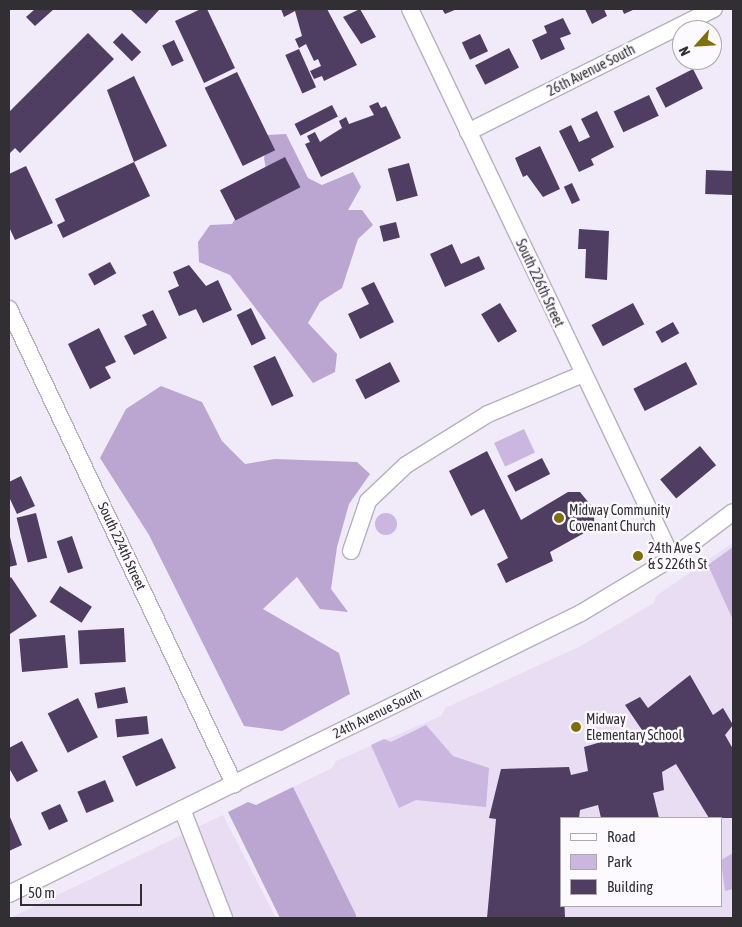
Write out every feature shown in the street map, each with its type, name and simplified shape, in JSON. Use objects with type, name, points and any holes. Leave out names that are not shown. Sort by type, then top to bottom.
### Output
[{"type":"street","name":"South 226th Street","points":[[410,9],[672,558]]},
{"type":"street","name":"26th Avenue South","points":[[468,132],[714,9]]},
{"type":"street","name":"South 224th Street","points":[[9,309],[234,784]]},
{"type":"street","points":[[351,551],[368,500],[406,465],[488,414],[583,374]]},
{"type":"street","name":"24th Avenue South","points":[[9,894],[549,630],[672,558],[733,512]]},
{"type":"street","points":[[182,809],[224,918]]},
{"type":"shaded area","points":[[286,134],[308,178],[322,185],[353,172],[361,187],[348,210],[362,210],[373,225],[358,239],[342,288],[320,302],[308,323],[337,354],[335,372],[313,383],[230,275],[199,262],[198,242],[210,225],[232,224],[247,201],[272,194],[264,159],[267,135]]},
{"type":"shaded area","points":[[161,386],[202,402],[222,441],[245,464],[275,459],[357,462],[370,474],[349,504],[337,547],[331,589],[348,612],[320,609],[297,577],[263,609],[339,653],[350,694],[282,731],[244,726],[149,535],[100,458],[126,409]]},
{"type":"shaded area","name":"Midway Elementary School","points":[[733,543],[733,918],[282,918],[248,802],[256,805],[332,768],[336,761],[441,716],[445,708],[579,647],[654,603],[656,596]]},
{"type":"shaded area","points":[[293,787],[356,918],[280,918],[228,812],[248,802],[256,805]]},
{"type":"shaded area","points":[[223,815],[276,918],[10,918]]},
{"type":"green space","points":[[524,429],[535,453],[505,467],[494,443]]},
{"type":"green space","points":[[386,513],[394,516],[397,524],[394,532],[386,535],[378,532],[375,524],[378,516]]},
{"type":"green space","points":[[733,547],[733,620],[708,565]]},
{"type":"green space","points":[[426,725],[453,756],[489,768],[486,807],[416,800],[399,808],[371,745],[384,739],[391,742]]},
{"type":"green space","points":[[733,853],[733,889],[725,891],[722,868],[722,859]]},
{"type":"building","points":[[35,9],[54,9],[35,26],[26,17]]},
{"type":"building","points":[[130,9],[160,9],[146,24]]},
{"type":"building","points":[[201,9],[207,9],[235,68],[204,83],[175,21]]},
{"type":"building","points":[[281,9],[327,9],[357,65],[324,81],[322,76],[314,79],[310,71],[321,66],[318,59],[314,61],[306,44],[299,48],[295,39],[302,36],[295,11],[284,17]]},
{"type":"building","points":[[360,9],[376,37],[361,44],[343,17]]},
{"type":"building","points":[[442,9],[457,9],[445,14]]},
{"type":"building","points":[[585,9],[604,9],[607,16],[592,24]]},
{"type":"building","points":[[622,9],[635,9],[624,14]]},
{"type":"building","points":[[563,18],[571,34],[560,38],[565,49],[541,60],[532,40],[547,33],[544,26]]},
{"type":"building","points":[[88,33],[114,59],[20,153],[15,148],[9,154],[9,112]]},
{"type":"building","points":[[122,33],[141,52],[132,61],[113,42]]},
{"type":"building","points":[[480,34],[488,51],[470,60],[462,42]]},
{"type":"building","points":[[174,40],[184,61],[172,66],[162,45]]},
{"type":"building","points":[[509,48],[519,68],[485,85],[475,65]]},
{"type":"building","points":[[299,49],[316,87],[302,93],[285,55]]},
{"type":"building","points":[[694,70],[703,89],[666,108],[656,88]]},
{"type":"building","points":[[237,72],[275,150],[243,166],[205,88]]},
{"type":"building","points":[[134,76],[167,146],[134,162],[107,90]]},
{"type":"building","points":[[649,95],[659,116],[623,132],[614,111]]},
{"type":"building","points":[[378,102],[381,108],[386,106],[401,138],[321,177],[305,144],[310,142],[307,136],[315,132],[320,142],[342,128],[339,121],[346,117],[349,124],[374,115],[369,106]]},
{"type":"building","points":[[332,105],[338,117],[300,136],[295,124]]},
{"type":"building","points":[[597,111],[614,147],[591,159],[594,165],[579,172],[559,131],[571,125],[579,142],[590,137],[581,119]]},
{"type":"building","points":[[540,146],[560,189],[543,197],[527,175],[523,177],[515,158]]},
{"type":"building","points":[[285,157],[300,187],[235,220],[220,190]]},
{"type":"building","points":[[134,162],[150,196],[63,238],[57,225],[65,221],[55,199]]},
{"type":"building","points":[[409,163],[418,196],[397,202],[388,169]]},
{"type":"building","points":[[26,166],[53,223],[15,240],[9,227],[9,174]]},
{"type":"building","points":[[706,170],[733,171],[732,195],[705,194]]},
{"type":"building","points":[[572,183],[580,200],[572,204],[564,187]]},
{"type":"building","points":[[396,222],[400,238],[383,242],[380,226]]},
{"type":"building","points":[[579,229],[609,231],[607,280],[585,278],[586,249],[578,249]]},
{"type":"building","points":[[452,244],[461,264],[479,256],[485,269],[445,287],[430,254]]},
{"type":"building","points":[[110,262],[116,273],[94,285],[88,274]]},
{"type":"building","points":[[189,265],[206,286],[218,280],[232,310],[203,323],[196,309],[179,316],[168,291],[179,286],[173,272]]},
{"type":"building","points":[[374,282],[394,322],[360,339],[348,314],[369,304],[361,288]]},
{"type":"building","points":[[500,303],[517,331],[498,343],[481,314]]},
{"type":"building","points":[[633,303],[644,324],[603,346],[592,325]]},
{"type":"building","points":[[251,308],[266,339],[252,346],[237,315]]},
{"type":"building","points":[[153,310],[167,338],[134,355],[124,336],[147,325],[142,315]]},
{"type":"building","points":[[673,322],[679,333],[662,343],[656,332]]},
{"type":"building","points":[[99,328],[116,362],[105,367],[111,378],[90,389],[68,344]]},
{"type":"building","points":[[275,356],[294,396],[272,406],[253,366]]},
{"type":"building","points":[[390,362],[400,382],[365,399],[355,380]]},
{"type":"building","points":[[686,362],[697,384],[645,411],[633,389]]},
{"type":"building","points":[[700,446],[716,465],[676,499],[660,479]]},
{"type":"building","name":"Midway Community Covenant Church","points":[[487,451],[521,520],[568,492],[580,492],[593,508],[595,527],[550,552],[553,561],[506,583],[497,564],[508,558],[484,509],[471,516],[449,471]]},
{"type":"building","points":[[542,458],[550,474],[515,492],[507,476]]},
{"type":"building","points":[[21,476],[35,506],[17,514],[9,497],[9,482]]},
{"type":"building","points":[[36,513],[47,558],[28,562],[17,518]]},
{"type":"building","points":[[9,533],[17,565],[9,567]]},
{"type":"building","points":[[72,536],[83,568],[68,573],[57,541]]},
{"type":"building","points":[[11,577],[37,616],[10,634],[9,579]]},
{"type":"building","points":[[60,586],[92,607],[82,623],[50,602]]},
{"type":"building","points":[[124,628],[126,662],[80,664],[78,630]]},
{"type":"building","points":[[65,635],[68,668],[22,672],[19,639]]},
{"type":"building","points":[[690,675],[713,715],[723,708],[733,725],[725,735],[733,749],[733,818],[708,817],[676,764],[662,772],[664,790],[653,793],[659,817],[601,817],[598,805],[580,810],[579,817],[560,817],[560,907],[565,907],[565,918],[487,918],[496,819],[489,818],[501,769],[569,767],[571,775],[588,771],[584,747],[642,730],[625,705],[640,697],[648,708]]},
{"type":"building","points":[[125,687],[128,703],[98,709],[95,693]]},
{"type":"building","points":[[78,698],[98,737],[68,753],[48,713]]},
{"type":"building","points":[[147,716],[149,734],[117,737],[115,719]]},
{"type":"building","points":[[162,738],[176,768],[136,787],[122,757]]},
{"type":"building","points":[[22,741],[38,771],[17,782],[9,768],[9,748]]},
{"type":"building","points":[[105,780],[114,801],[86,813],[77,792]]},
{"type":"building","points":[[60,804],[68,821],[49,830],[41,813]]},
{"type":"building","points":[[9,815],[22,845],[9,851]]},
{"type":"place","name":"Midway Community Covenant Church","points":[[559,518]]},
{"type":"place","name":"24th Ave S & S 226th St","points":[[638,556]]},
{"type":"place","name":"Midway Elementary School","points":[[576,727]]}]
